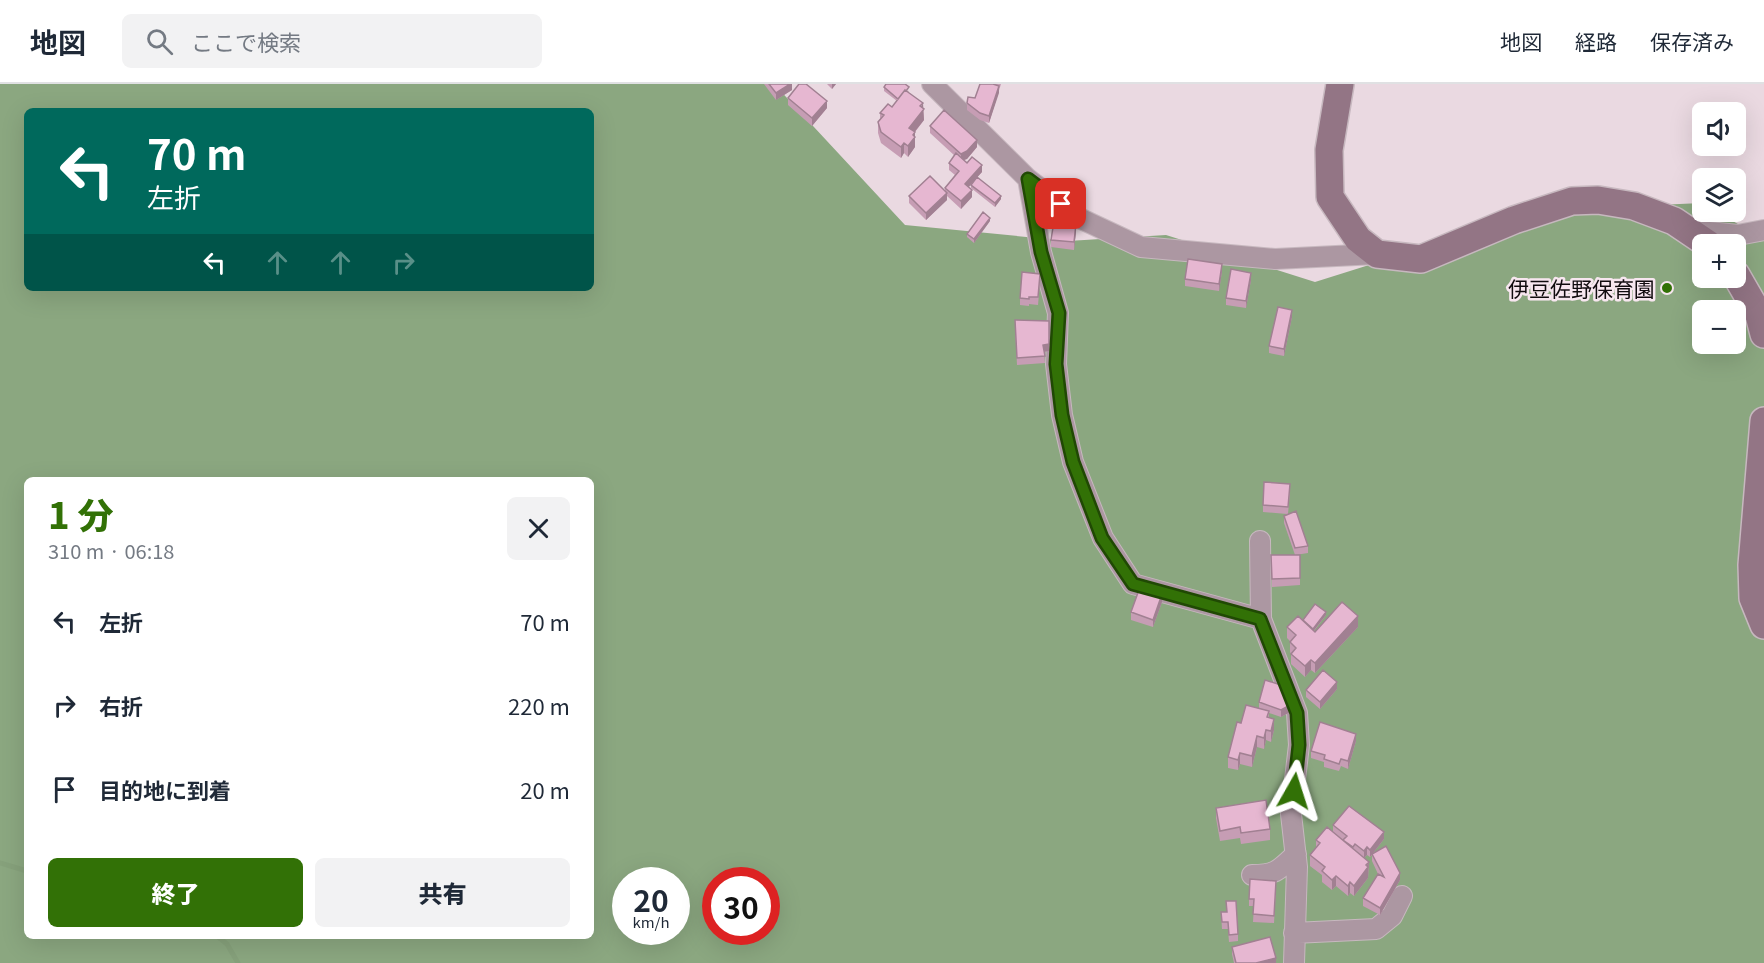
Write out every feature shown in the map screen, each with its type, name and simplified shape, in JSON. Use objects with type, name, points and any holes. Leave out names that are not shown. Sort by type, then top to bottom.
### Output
[{"type":"street","points":[[932,84],[1028,179],[1077,217],[1141,247],[1275,259],[1377,254],[1421,259],[1514,220],[1572,201],[1598,200],[1634,206],[1674,221],[1693,234]]},
{"type":"street","points":[[1340,84],[1329,150],[1330,197],[1358,239],[1377,254]]},
{"type":"street","points":[[1028,179],[1041,252],[1059,313],[1056,364],[1062,415],[1073,462],[1102,538],[1133,584],[1260,619]]},
{"type":"street","points":[[1743,234],[1764,230]]},
{"type":"street","points":[[1743,288],[1759,315],[1764,334]]},
{"type":"street","points":[[1764,420],[1752,565],[1753,598],[1764,625]]},
{"type":"street","points":[[1260,541],[1260,619],[1297,713],[1299,745],[1292,814],[1296,854],[1294,963]]},
{"type":"street","points":[[1252,875],[1270,875],[1296,854]]},
{"type":"street","points":[[1294,933],[1376,929],[1392,916],[1402,896]]},
{"type":"green space","points":[[0,84],[774,84],[905,225],[1068,241],[1166,235],[1315,282],[1544,210],[1692,203],[1692,222],[1734,222],[1764,239],[1764,963],[0,963]]},
{"type":"building","points":[[769,84],[790,84],[776,93]]},
{"type":"building","points":[[799,84],[806,84],[827,101],[812,118],[788,98]]},
{"type":"building","points":[[886,84],[905,84],[909,87],[898,99],[884,87]]},
{"type":"building","points":[[980,84],[999,86],[989,116],[980,113],[967,103],[968,97],[975,98]]},
{"type":"building","points":[[905,90],[923,103],[920,106],[924,109],[909,128],[915,132],[913,135],[915,137],[908,146],[904,143],[901,147],[881,132],[878,122],[884,115],[880,113],[888,104],[892,107]]},
{"type":"building","points":[[944,110],[977,140],[961,154],[930,126]]},
{"type":"building","points":[[956,153],[967,163],[972,157],[982,165],[965,184],[972,190],[961,201],[945,188],[959,171],[949,163]]},
{"type":"building","points":[[930,176],[947,193],[926,213],[909,196]]},
{"type":"building","points":[[977,177],[1001,196],[995,203],[971,185]]},
{"type":"building","points":[[983,212],[990,218],[974,239],[967,234]]},
{"type":"building","points":[[1054,221],[1076,224],[1074,242],[1051,240]]},
{"type":"building","points":[[1188,259],[1222,264],[1219,284],[1185,279]]},
{"type":"building","points":[[1231,269],[1251,273],[1246,301],[1226,298]]},
{"type":"building","points":[[1022,272],[1040,274],[1038,297],[1020,298]]},
{"type":"building","points":[[1278,307],[1292,310],[1284,349],[1269,346]]},
{"type":"building","points":[[1015,320],[1049,321],[1049,344],[1043,345],[1045,356],[1017,358]]},
{"type":"building","points":[[1264,482],[1290,484],[1288,507],[1263,505]]},
{"type":"building","points":[[1296,511],[1308,546],[1295,548],[1284,516]]},
{"type":"building","points":[[1271,555],[1300,555],[1300,578],[1272,579]]},
{"type":"building","points":[[1140,587],[1162,594],[1153,620],[1131,612]]},
{"type":"building","points":[[1342,602],[1358,616],[1315,663],[1311,660],[1305,666],[1291,654],[1296,648],[1290,642],[1296,635],[1287,627],[1298,616],[1315,632]]},
{"type":"building","points":[[1315,604],[1326,612],[1313,629],[1303,620]]},
{"type":"building","points":[[1323,670],[1337,682],[1320,702],[1306,690]]},
{"type":"building","points":[[1265,680],[1284,686],[1292,704],[1281,710],[1259,702]]},
{"type":"building","points":[[1246,705],[1269,711],[1267,717],[1274,719],[1271,731],[1266,730],[1264,738],[1257,736],[1252,756],[1240,753],[1238,760],[1228,757],[1237,722],[1241,723]]},
{"type":"building","points":[[1320,722],[1356,734],[1348,761],[1341,759],[1339,764],[1324,759],[1325,755],[1311,751]]},
{"type":"building","points":[[1266,800],[1270,829],[1241,833],[1240,827],[1220,831],[1216,808]]},
{"type":"building","points":[[1349,806],[1384,832],[1370,850],[1367,847],[1364,851],[1355,844],[1353,847],[1343,840],[1347,836],[1333,825]]},
{"type":"building","points":[[1327,827],[1369,862],[1366,865],[1368,867],[1354,886],[1350,882],[1348,886],[1336,876],[1332,880],[1322,871],[1325,867],[1310,855],[1320,843],[1316,840]]},
{"type":"building","points":[[1386,846],[1400,873],[1380,908],[1363,898],[1378,874],[1384,877],[1372,854]]},
{"type":"building","points":[[1250,879],[1276,881],[1274,916],[1253,914],[1254,899],[1249,899]]},
{"type":"building","points":[[1226,901],[1236,901],[1238,934],[1229,935],[1228,922],[1222,922],[1221,912],[1227,912]]},
{"type":"building","points":[[1270,937],[1276,958],[1256,963],[1236,963],[1232,947]]},
{"type":"waterway","points":[[0,863],[24,870]]},
{"type":"waterway","points":[[221,939],[227,944],[238,963]]},
{"type":"place","name":"伊豆佐野保育園","points":[[1667,288]]},
{"type":"route","points":[[1061,204],[1028,179],[1041,252],[1059,313],[1056,364],[1062,415],[1073,462],[1102,538],[1118,558],[1133,584],[1260,619],[1272,642],[1297,713],[1299,745],[1294,791]]}]
